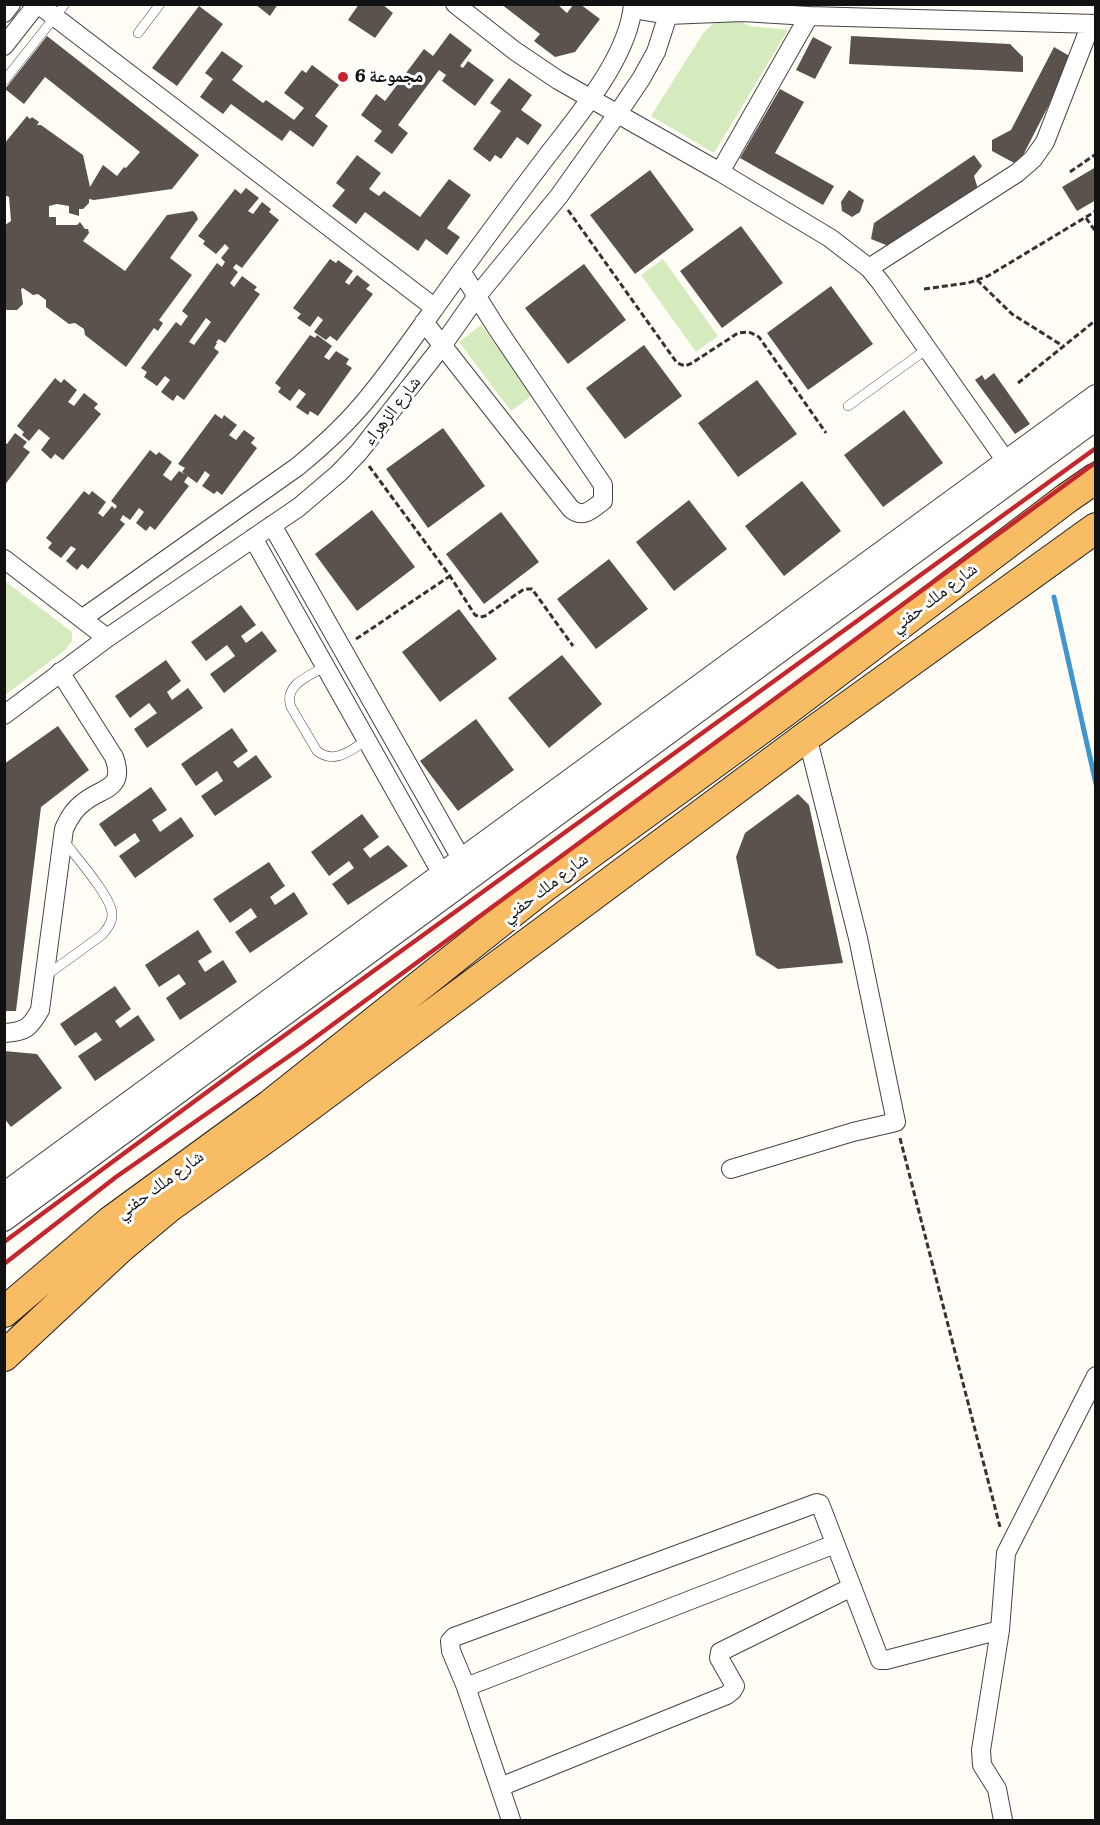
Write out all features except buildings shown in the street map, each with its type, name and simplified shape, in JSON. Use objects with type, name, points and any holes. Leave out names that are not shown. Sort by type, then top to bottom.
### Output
[{"type":"highway","name":"شارع ملك حفني","points":[[4,1356],[120,1248],[545,886],[784,712],[1095,478]]},
{"type":"highway","name":"شارع ملك حفني","points":[[4,1312],[111,1221],[277,1114],[807,736],[1093,537]]},
{"type":"street","points":[[4,13],[11,4]]},
{"type":"street","points":[[4,46],[38,4],[60,11],[429,315],[442,346],[571,508],[578,514],[586,514],[603,501],[603,485],[461,271]]},
{"type":"street","points":[[455,4],[536,66],[830,238],[869,268],[1006,461]]},
{"type":"street","points":[[633,7],[809,16],[1001,13],[1093,24],[1045,142],[1033,159],[1017,173],[869,268]]},
{"type":"street","name":"شارع الزهراء","points":[[83,618],[297,467],[348,421],[372,394],[591,97],[621,46],[633,7]]},
{"type":"street","name":"شارع الزهراء","points":[[4,715],[107,638],[299,507],[359,452],[442,346],[477,296],[559,196],[618,113],[656,52],[668,10]]},
{"type":"street","points":[[720,172],[809,16]]},
{"type":"street","points":[[4,1194],[1095,396]]},
{"type":"street","points":[[4,1220],[1095,419]]},
{"type":"street","points":[[272,525],[462,860]]},
{"type":"street","points":[[253,538],[442,874]]},
{"type":"street","points":[[4,559],[107,638]]},
{"type":"street","points":[[4,1033],[19,1032],[32,1024],[40,1010],[64,829],[72,813],[85,800],[111,787],[117,778],[118,767],[114,757],[60,672]]},
{"type":"street","points":[[731,1169],[853,1132],[896,1122],[858,938],[807,736]]},
{"type":"street","points":[[1003,1821],[997,1789],[982,1765],[981,1750],[1000,1630],[1006,1554],[1095,1376]]},
{"type":"street","points":[[507,1819],[500,1787],[466,1687],[451,1651],[450,1641],[454,1637],[815,1503],[820,1504],[880,1660],[1000,1630]]},
{"type":"street","points":[[466,1687],[835,1544]]},
{"type":"street","points":[[500,1787],[727,1695],[735,1686],[719,1658],[720,1652],[852,1587]]},
{"type":"lane","points":[[138,33],[160,4]]},
{"type":"lane","points":[[4,81],[60,11]]},
{"type":"lane","points":[[848,406],[927,349]]},
{"type":"lane","points":[[326,666],[295,685],[288,699],[291,706],[317,751],[323,756],[338,757],[367,740]]},
{"type":"lane","points":[[44,978],[102,935],[109,927],[112,916],[111,904],[62,839]]},
{"type":"path","points":[[1070,172],[1095,154]]},
{"type":"path","points":[[559,196],[677,363],[685,366],[692,363],[738,333],[749,332],[759,337],[826,433]]},
{"type":"path","points":[[924,289],[977,280],[996,272],[1095,211]]},
{"type":"path","points":[[1086,218],[1095,232]]},
{"type":"path","points":[[977,280],[1012,314],[1063,346]]},
{"type":"path","points":[[1018,383],[1095,320]]},
{"type":"path","points":[[359,452],[450,576],[475,615],[480,617],[524,589],[532,589],[573,646]]},
{"type":"path","points":[[342,648],[450,576]]},
{"type":"path","points":[[896,1122],[1006,1554]]},
{"type":"green space","points":[[726,20],[740,21],[750,26],[788,30],[714,153],[651,116],[704,32],[714,23]]},
{"type":"green space","points":[[663,259],[718,336],[696,352],[641,275]]},
{"type":"green space","points":[[481,325],[533,395],[511,411],[459,342]]},
{"type":"green space","points":[[5,581],[72,632],[72,641],[65,650],[5,695]]},
{"type":"waterway","points":[[1054,597],[1096,784]]},
{"type":"railway","points":[[4,1242],[245,1064],[1096,448]]},
{"type":"railway","points":[[4,1264],[116,1177],[305,1045],[1096,462]]},
{"type":"place","name":"مجموعة 6","points":[[343,77]]}]
